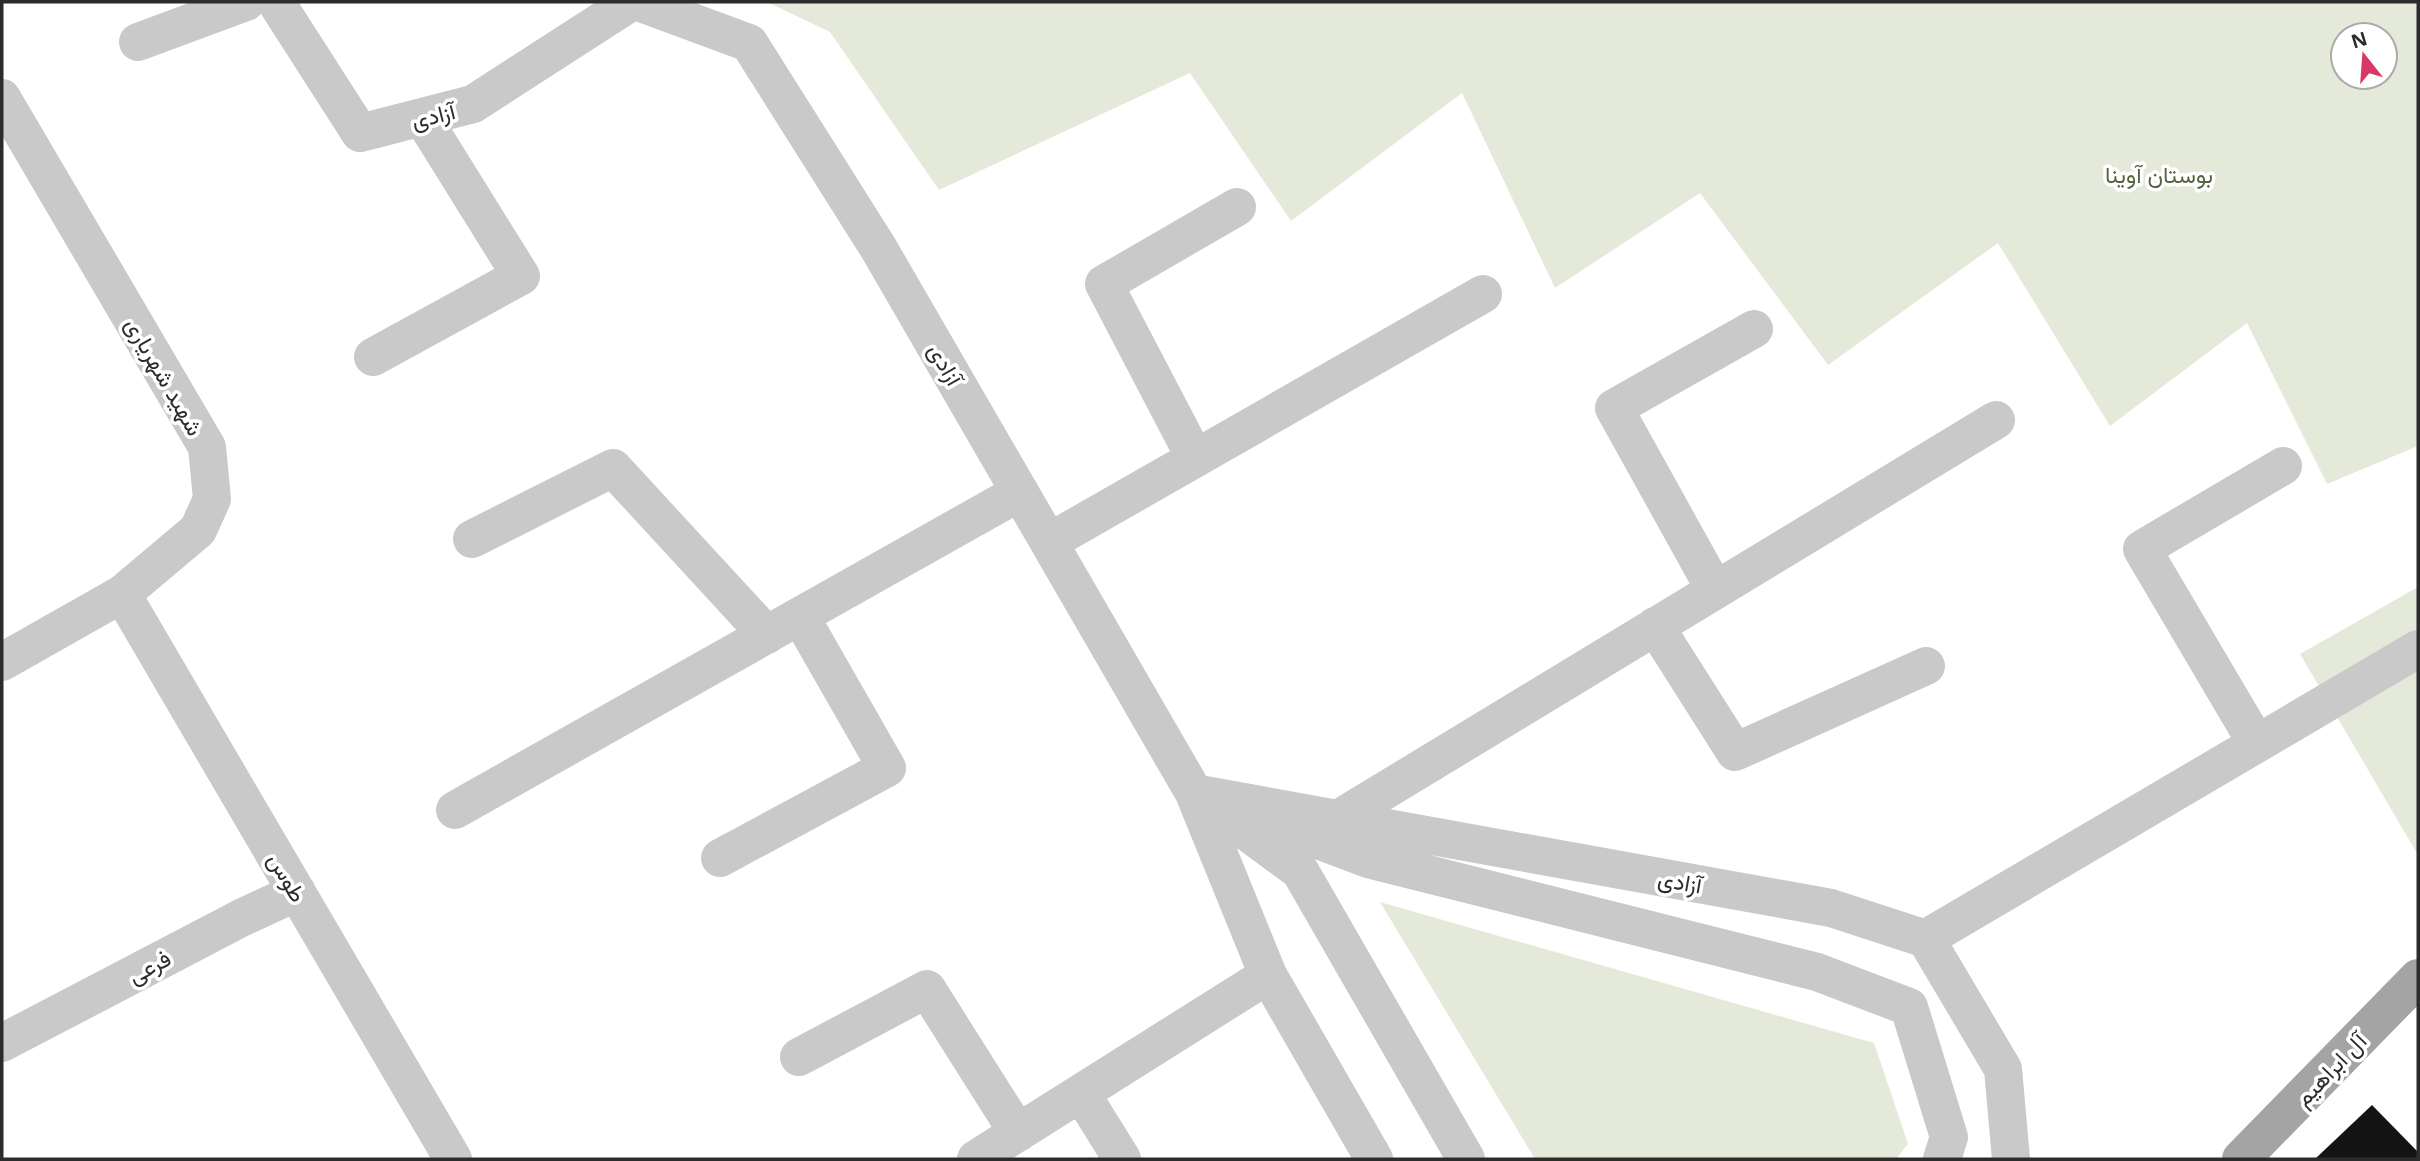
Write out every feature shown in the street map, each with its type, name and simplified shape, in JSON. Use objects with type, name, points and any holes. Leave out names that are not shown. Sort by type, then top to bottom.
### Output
[{"type":"main road","name":"آل ابراهیم","points":[[2241,1159],[2418,979]]},
{"type":"street","points":[[138,43],[246,2]]},
{"type":"street","name":"آزادی","points":[[276,2],[360,133],[473,104],[631,2]]},
{"type":"street","name":"آزادی","points":[[638,2],[748,43],[879,249],[1194,793],[1268,975],[1374,1159]]},
{"type":"street","name":"شهید شهریاری","points":[[2,97],[207,447],[212,499],[198,530],[122,594],[2,662]]},
{"type":"street","points":[[373,357],[521,276],[422,117]]},
{"type":"street","points":[[1195,458],[1104,284],[1237,207]]},
{"type":"street","points":[[1049,542],[1483,294]]},
{"type":"street","points":[[1715,590],[1614,408],[1754,329]]},
{"type":"street","points":[[1338,819],[1996,419]]},
{"type":"street","points":[[2257,744],[2142,549],[2283,466]]},
{"type":"street","points":[[472,539],[613,468],[767,635]]},
{"type":"street","points":[[455,810],[1020,492]]},
{"type":"street","name":"طوس","points":[[122,594],[297,892],[439,1154]]},
{"type":"street","points":[[720,858],[887,768],[800,615]]},
{"type":"street","points":[[1655,626],[1735,752],[1926,666]]},
{"type":"street","points":[[2011,1159],[2003,1069],[1925,939],[2418,649]]},
{"type":"street","points":[[1194,793],[1368,859],[1817,972],[1909,1007],[1949,1137],[1942,1159]]},
{"type":"street","name":"آزادی","points":[[1194,793],[1831,908],[1925,939]]},
{"type":"street","name":"آزادی","points":[[1194,793],[1300,871],[1466,1159]]},
{"type":"street","name":"فرعی","points":[[2,1043],[241,918],[297,892]]},
{"type":"street","points":[[976,1159],[1268,975]]},
{"type":"street","points":[[799,1056],[927,989],[1017,1133]]},
{"type":"street","points":[[1081,1093],[1122,1159]]},
{"type":"green space","name":"بوستان آوینا","points":[[767,2],[2418,2],[2418,446],[2327,484],[2247,323],[2110,426],[1998,243],[1828,365],[1700,193],[1555,288],[1462,93],[1291,221],[1190,73],[939,190],[830,32]]},
{"type":"green space","points":[[2418,587],[2418,855],[2300,654]]},
{"type":"green space","points":[[1380,902],[1874,1043],[1908,1144],[1896,1159],[1535,1159]]},
{"type":"building","points":[[2372,1105],[2418,1152],[2418,1159],[2315,1159]]}]
